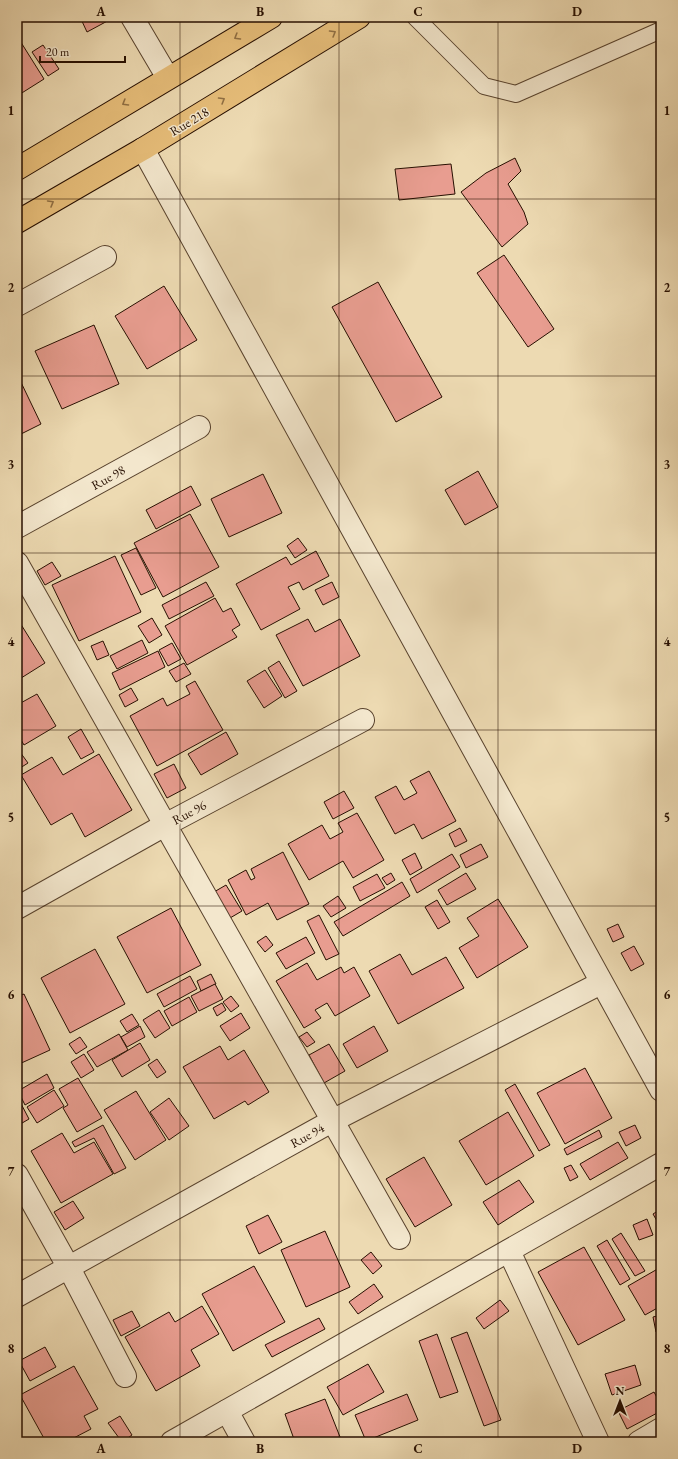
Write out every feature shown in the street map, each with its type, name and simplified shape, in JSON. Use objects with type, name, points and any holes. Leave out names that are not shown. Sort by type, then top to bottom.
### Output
[{"type":"highway","points":[[17,169],[270,17]]},
{"type":"highway","name":"Rue 218","points":[[17,222],[143,149],[359,17]]},
{"type":"street","points":[[132,17],[168,78]]},
{"type":"street","points":[[143,149],[661,1090]]},
{"type":"street","points":[[17,305],[105,257]]},
{"type":"street","name":"Rue 98","points":[[17,527],[199,427]]},
{"type":"street","points":[[17,563],[399,1238]]},
{"type":"street","name":"Rue 96","points":[[17,908],[165,825],[363,720]]},
{"type":"street","name":"Rue 94","points":[[17,1296],[332,1121],[602,983]]},
{"type":"street","points":[[172,1442],[661,1164]]},
{"type":"street","points":[[17,1175],[69,1268],[124,1376]]},
{"type":"street","points":[[509,1251],[598,1442]]},
{"type":"street","points":[[227,1411],[244,1442]]},
{"type":"street","points":[[639,1442],[661,1429]]},
{"type":"lane","points":[[415,17],[484,86],[516,94],[661,30]]},
{"type":"building","points":[[80,17],[113,17],[113,18],[87,32]]},
{"type":"building","points":[[17,36],[44,79],[17,96]]},
{"type":"building","points":[[43,45],[59,69],[48,76],[32,52]]},
{"type":"building","points":[[515,158],[521,171],[508,184],[524,212],[528,224],[502,247],[461,192],[486,173]]},
{"type":"building","points":[[451,164],[455,194],[399,200],[395,169]]},
{"type":"building","points":[[504,255],[554,329],[528,347],[477,273]]},
{"type":"building","points":[[378,282],[442,397],[396,422],[332,307]]},
{"type":"building","points":[[164,286],[197,340],[147,369],[115,316]]},
{"type":"building","points":[[94,325],[119,384],[62,409],[35,351]]},
{"type":"building","points":[[17,374],[41,424],[17,436]]},
{"type":"building","points":[[478,471],[498,507],[465,525],[445,490]]},
{"type":"building","points":[[263,474],[282,513],[229,537],[211,499]]},
{"type":"building","points":[[191,486],[201,505],[156,529],[146,510]]},
{"type":"building","points":[[190,514],[219,567],[163,597],[134,543]]},
{"type":"building","points":[[298,538],[307,550],[295,558],[287,546]]},
{"type":"building","points":[[136,548],[156,588],[141,595],[121,555]]},
{"type":"building","points":[[316,551],[329,576],[303,590],[299,582],[288,587],[300,609],[261,630],[236,584],[286,557],[291,565]]},
{"type":"building","points":[[115,556],[141,612],[79,641],[52,585]]},
{"type":"building","points":[[52,562],[61,576],[45,585],[37,571]]},
{"type":"building","points":[[206,582],[214,596],[169,619],[162,605]]},
{"type":"building","points":[[332,582],[339,597],[323,605],[315,590]]},
{"type":"building","points":[[215,598],[223,612],[231,608],[240,625],[232,630],[237,637],[187,665],[165,626]]},
{"type":"building","points":[[17,618],[45,663],[18,680],[17,677]]},
{"type":"building","points":[[152,618],[162,635],[149,643],[138,626]]},
{"type":"building","points":[[308,619],[315,632],[340,619],[360,656],[303,686],[276,635]]},
{"type":"building","points":[[142,640],[148,653],[117,669],[110,656]]},
{"type":"building","points":[[103,641],[109,655],[97,660],[91,646]]},
{"type":"building","points":[[172,643],[181,659],[168,666],[159,650]]},
{"type":"building","points":[[158,651],[165,667],[120,690],[112,673]]},
{"type":"building","points":[[279,661],[297,691],[285,698],[268,668]]},
{"type":"building","points":[[184,663],[191,674],[176,682],[169,671]]},
{"type":"building","points":[[265,670],[282,696],[264,708],[247,681]]},
{"type":"building","points":[[195,681],[223,730],[157,766],[130,716],[163,698],[167,706],[190,694],[186,686]]},
{"type":"building","points":[[131,688],[138,700],[125,707],[119,695]]},
{"type":"building","points":[[37,694],[56,726],[24,745],[17,733],[17,705]]},
{"type":"building","points":[[81,729],[94,752],[81,759],[68,737]]},
{"type":"building","points":[[226,732],[238,754],[201,775],[188,754]]},
{"type":"building","points":[[20,752],[28,763],[17,770],[17,754]]},
{"type":"building","points":[[99,754],[132,810],[85,837],[72,813],[51,825],[21,775],[52,757],[63,775]]},
{"type":"building","points":[[174,764],[186,788],[167,798],[154,774]]},
{"type":"building","points":[[429,771],[456,821],[422,839],[414,824],[395,834],[375,797],[396,786],[404,800],[417,793],[410,781]]},
{"type":"building","points":[[344,791],[354,808],[333,819],[324,802]]},
{"type":"building","points":[[357,813],[384,860],[353,878],[343,861],[309,880],[288,844],[322,825],[330,839],[343,832],[338,823]]},
{"type":"building","points":[[460,828],[467,841],[455,847],[449,834]]},
{"type":"building","points":[[481,844],[488,857],[466,868],[460,855]]},
{"type":"building","points":[[283,852],[309,904],[277,920],[268,903],[246,915],[228,880],[246,870],[251,880],[255,878],[251,869]]},
{"type":"building","points":[[415,853],[422,868],[410,875],[402,860]]},
{"type":"building","points":[[452,854],[460,867],[417,893],[410,879]]},
{"type":"building","points":[[391,873],[395,880],[387,885],[382,878]]},
{"type":"building","points":[[466,873],[476,889],[447,905],[438,890]]},
{"type":"building","points":[[377,874],[385,888],[360,901],[353,887]]},
{"type":"building","points":[[402,882],[410,896],[343,936],[334,922]]},
{"type":"building","points":[[226,885],[242,911],[230,918],[214,892]]},
{"type":"building","points":[[338,896],[346,908],[331,917],[323,906]]},
{"type":"building","points":[[498,899],[528,947],[477,978],[459,948],[479,936],[467,918]]},
{"type":"building","points":[[437,900],[450,922],[438,929],[425,907]]},
{"type":"building","points":[[171,908],[201,965],[147,993],[117,937]]},
{"type":"building","points":[[319,915],[339,954],[326,960],[307,921]]},
{"type":"building","points":[[618,924],[624,937],[613,942],[607,929]]},
{"type":"building","points":[[266,936],[273,945],[265,952],[257,942]]},
{"type":"building","points":[[306,937],[315,953],[286,969],[276,953]]},
{"type":"building","points":[[634,946],[644,964],[631,971],[621,953]]},
{"type":"building","points":[[95,949],[125,1004],[70,1033],[41,978]]},
{"type":"building","points":[[400,954],[412,975],[446,957],[464,988],[398,1024],[369,971]]},
{"type":"building","points":[[307,963],[317,980],[341,967],[344,973],[354,967],[370,996],[335,1016],[327,1003],[315,1010],[321,1018],[304,1028],[276,981]]},
{"type":"building","points":[[211,974],[216,984],[201,991],[197,981]]},
{"type":"building","points":[[190,976],[197,989],[164,1007],[157,994]]},
{"type":"building","points":[[215,984],[223,999],[199,1011],[191,996]]},
{"type":"building","points":[[24,994],[50,1050],[17,1065],[17,997]]},
{"type":"building","points":[[231,996],[239,1006],[231,1012],[223,1002]]},
{"type":"building","points":[[189,997],[197,1012],[172,1026],[164,1011]]},
{"type":"building","points":[[222,1003],[226,1010],[217,1016],[213,1008]]},
{"type":"building","points":[[159,1010],[170,1028],[155,1038],[143,1020]]},
{"type":"building","points":[[241,1013],[250,1028],[230,1041],[220,1026]]},
{"type":"building","points":[[132,1014],[139,1025],[127,1032],[120,1021]]},
{"type":"building","points":[[140,1026],[145,1037],[127,1047],[121,1037]]},
{"type":"building","points":[[374,1026],[388,1051],[357,1068],[343,1044]]},
{"type":"building","points":[[307,1032],[315,1042],[307,1047],[299,1037]]},
{"type":"building","points":[[119,1034],[128,1050],[97,1067],[87,1052]]},
{"type":"building","points":[[80,1037],[87,1047],[76,1054],[69,1044]]},
{"type":"building","points":[[140,1043],[150,1060],[122,1077],[112,1060]]},
{"type":"building","points":[[329,1044],[345,1071],[324,1083],[309,1055]]},
{"type":"building","points":[[220,1046],[228,1060],[244,1050],[269,1092],[248,1105],[245,1101],[214,1119],[183,1067]]},
{"type":"building","points":[[84,1054],[94,1070],[81,1078],[71,1062]]},
{"type":"building","points":[[157,1059],[166,1072],[157,1078],[148,1065]]},
{"type":"building","points":[[585,1068],[612,1118],[565,1144],[537,1093]]},
{"type":"building","points":[[47,1074],[54,1088],[25,1105],[18,1091]]},
{"type":"building","points":[[78,1078],[102,1118],[77,1132],[63,1108],[68,1105],[59,1089]]},
{"type":"building","points":[[515,1084],[550,1145],[539,1151],[505,1090]]},
{"type":"building","points":[[54,1090],[64,1106],[37,1123],[27,1107]]},
{"type":"building","points":[[136,1091],[166,1140],[135,1160],[104,1110]]},
{"type":"building","points":[[17,1096],[29,1119],[17,1126]]},
{"type":"building","points":[[169,1098],[189,1126],[169,1140],[150,1112]]},
{"type":"building","points":[[508,1112],[534,1156],[486,1185],[459,1141]]},
{"type":"building","points":[[103,1125],[126,1168],[114,1174],[94,1138],[75,1147],[72,1142]]},
{"type":"building","points":[[635,1125],[641,1138],[626,1146],[619,1132]]},
{"type":"building","points":[[599,1130],[602,1137],[567,1155],[564,1149]]},
{"type":"building","points":[[62,1133],[74,1153],[94,1142],[113,1174],[61,1203],[31,1151]]},
{"type":"building","points":[[618,1142],[628,1158],[590,1180],[580,1164]]},
{"type":"building","points":[[424,1157],[452,1205],[415,1227],[386,1179]]},
{"type":"building","points":[[571,1165],[578,1177],[570,1181],[564,1168]]},
{"type":"building","points":[[519,1180],[534,1202],[498,1225],[483,1202]]},
{"type":"building","points":[[73,1201],[84,1218],[65,1230],[54,1212]]},
{"type":"building","points":[[661,1209],[661,1228],[653,1214]]},
{"type":"building","points":[[268,1215],[282,1242],[259,1254],[246,1226]]},
{"type":"building","points":[[647,1219],[653,1235],[639,1240],[633,1225]]},
{"type":"building","points":[[325,1231],[350,1287],[306,1307],[281,1250]]},
{"type":"building","points":[[621,1233],[645,1271],[635,1276],[612,1239]]},
{"type":"building","points":[[607,1240],[630,1279],[620,1285],[597,1246]]},
{"type":"building","points":[[584,1247],[625,1320],[578,1345],[538,1272]]},
{"type":"building","points":[[371,1252],[382,1266],[373,1274],[361,1260]]},
{"type":"building","points":[[254,1266],[285,1322],[233,1351],[202,1294]]},
{"type":"building","points":[[661,1267],[661,1306],[645,1315],[628,1286]]},
{"type":"building","points":[[374,1284],[383,1297],[358,1314],[349,1302]]},
{"type":"building","points":[[500,1300],[509,1311],[484,1329],[476,1318]]},
{"type":"building","points":[[202,1306],[219,1334],[191,1350],[200,1366],[156,1391],[125,1337],[169,1312],[175,1322]]},
{"type":"building","points":[[132,1311],[140,1326],[121,1336],[113,1320]]},
{"type":"building","points":[[661,1315],[661,1331],[656,1332],[653,1317]]},
{"type":"building","points":[[319,1318],[325,1329],[272,1357],[265,1345]]},
{"type":"building","points":[[467,1332],[501,1420],[484,1426],[451,1338]]},
{"type":"building","points":[[437,1334],[458,1392],[440,1398],[419,1341]]},
{"type":"building","points":[[45,1347],[56,1367],[30,1381],[19,1361]]},
{"type":"building","points":[[368,1364],[384,1392],[343,1415],[327,1387]]},
{"type":"building","points":[[635,1365],[641,1385],[612,1395],[605,1374]]},
{"type":"building","points":[[74,1366],[98,1409],[84,1416],[91,1429],[66,1442],[46,1442],[20,1395]]},
{"type":"building","points":[[654,1392],[661,1405],[661,1411],[627,1429],[618,1411]]},
{"type":"building","points":[[407,1394],[418,1420],[366,1441],[355,1415]]},
{"type":"building","points":[[325,1399],[342,1442],[295,1442],[285,1414]]},
{"type":"building","points":[[120,1416],[132,1435],[122,1442],[108,1423]]},
{"type":"building","points":[[429,1438],[430,1442],[408,1442]]}]
